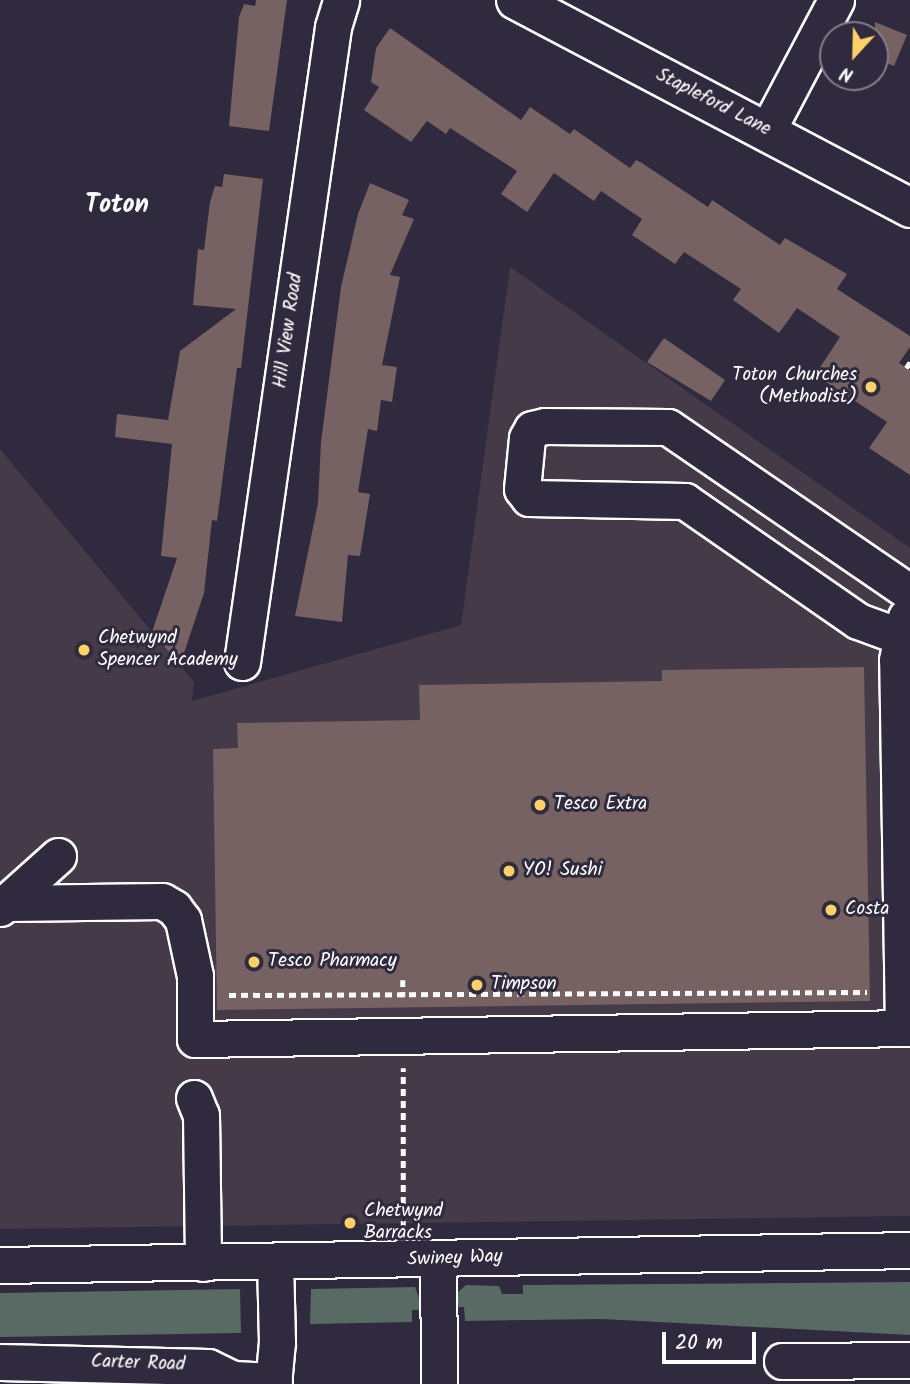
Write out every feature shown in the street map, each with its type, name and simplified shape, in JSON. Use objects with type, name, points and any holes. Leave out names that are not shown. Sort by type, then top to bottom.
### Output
[{"type":"main road","name":"Stapleford Lane","points":[[516,0],[910,208]]},
{"type":"street","name":"Hill View Road","points":[[242,662],[333,27],[341,0]]},
{"type":"street","points":[[767,131],[836,0]]},
{"type":"street","points":[[4,906],[162,901],[183,920],[192,980],[195,1039],[906,1028],[903,992],[904,622],[858,621],[685,501],[529,498],[522,489],[527,438],[531,429],[544,426],[668,427],[910,593]]},
{"type":"street","points":[[4,906],[58,856]]},
{"type":"street","points":[[194,1098],[201,1115],[203,1263]]},
{"type":"street","name":"Swiney Way","points":[[0,1265],[910,1250]]},
{"type":"street","points":[[438,1258],[439,1384]]},
{"type":"street","points":[[273,1382],[275,1262]]},
{"type":"street","points":[[782,1361],[910,1360]]},
{"type":"street","name":"Carter Road","points":[[0,1362],[45,1372],[203,1375],[273,1382]]},
{"type":"path","points":[[906,368],[910,362]]},
{"type":"path","points":[[192,980],[403,996],[903,992]]},
{"type":"path","points":[[402,1260],[403,980]]},
{"type":"shaded area","points":[[510,267],[910,548],[910,1216],[0,1229],[0,449],[194,682],[192,701],[461,625]]},
{"type":"green space","points":[[910,1282],[910,1335],[602,1319],[465,1321],[464,1307],[455,1307],[456,1294],[466,1285],[499,1286],[502,1294],[523,1294],[523,1285]]},
{"type":"green space","points":[[415,1287],[423,1310],[412,1310],[412,1322],[310,1324],[311,1289]]},
{"type":"green space","points":[[240,1289],[241,1333],[0,1337],[0,1293]]},
{"type":"building","points":[[256,0],[287,0],[269,131],[229,126],[239,17],[244,4],[255,6]]},
{"type":"building","points":[[390,28],[521,120],[530,107],[570,134],[574,129],[630,168],[636,160],[708,207],[712,200],[780,245],[785,238],[847,274],[837,289],[910,336],[910,347],[899,363],[910,370],[910,475],[869,448],[887,422],[815,375],[840,337],[797,308],[779,333],[733,300],[741,289],[684,252],[675,264],[632,235],[642,219],[601,191],[594,201],[554,173],[527,212],[501,194],[517,171],[450,128],[446,134],[427,121],[411,142],[364,110],[379,87],[371,82],[376,48]]},
{"type":"building","points":[[889,28],[907,35],[894,66],[889,64]]},
{"type":"building","points":[[224,174],[263,179],[241,368],[237,368],[217,521],[212,520],[204,593],[180,665],[152,632],[177,558],[161,556],[172,444],[115,437],[117,414],[168,420],[180,351],[236,309],[193,305],[198,249],[204,250],[210,202],[215,186],[222,187]]},
{"type":"building","points":[[370,183],[409,200],[402,215],[414,219],[390,275],[400,277],[382,365],[397,367],[392,402],[381,400],[377,431],[368,429],[358,492],[370,494],[360,556],[348,555],[342,622],[295,616],[318,503],[321,442],[341,287],[358,214]]},
{"type":"building","points":[[664,338],[725,380],[711,401],[647,362]]},
{"type":"building","name":"Tesco Extra","points":[[864,667],[870,1001],[217,1010],[213,749],[238,748],[237,723],[420,720],[419,685],[662,681],[662,670]]},
{"type":"place","name":"Toton Churches (Methodist)","points":[[871,387]]},
{"type":"place","name":"Chetwynd Spencer Academy","points":[[84,650]]},
{"type":"place","name":"Tesco Extra","points":[[540,805]]},
{"type":"place","name":"YO! Sushi","points":[[509,871]]},
{"type":"place","name":"Costa","points":[[831,910]]},
{"type":"place","name":"Tesco Pharmacy","points":[[254,962]]},
{"type":"place","name":"Timpson","points":[[477,985]]},
{"type":"place","name":"Chetwynd Barracks","points":[[350,1223]]},
{"type":"district","name":"Toton","points":[[117,206]]}]
